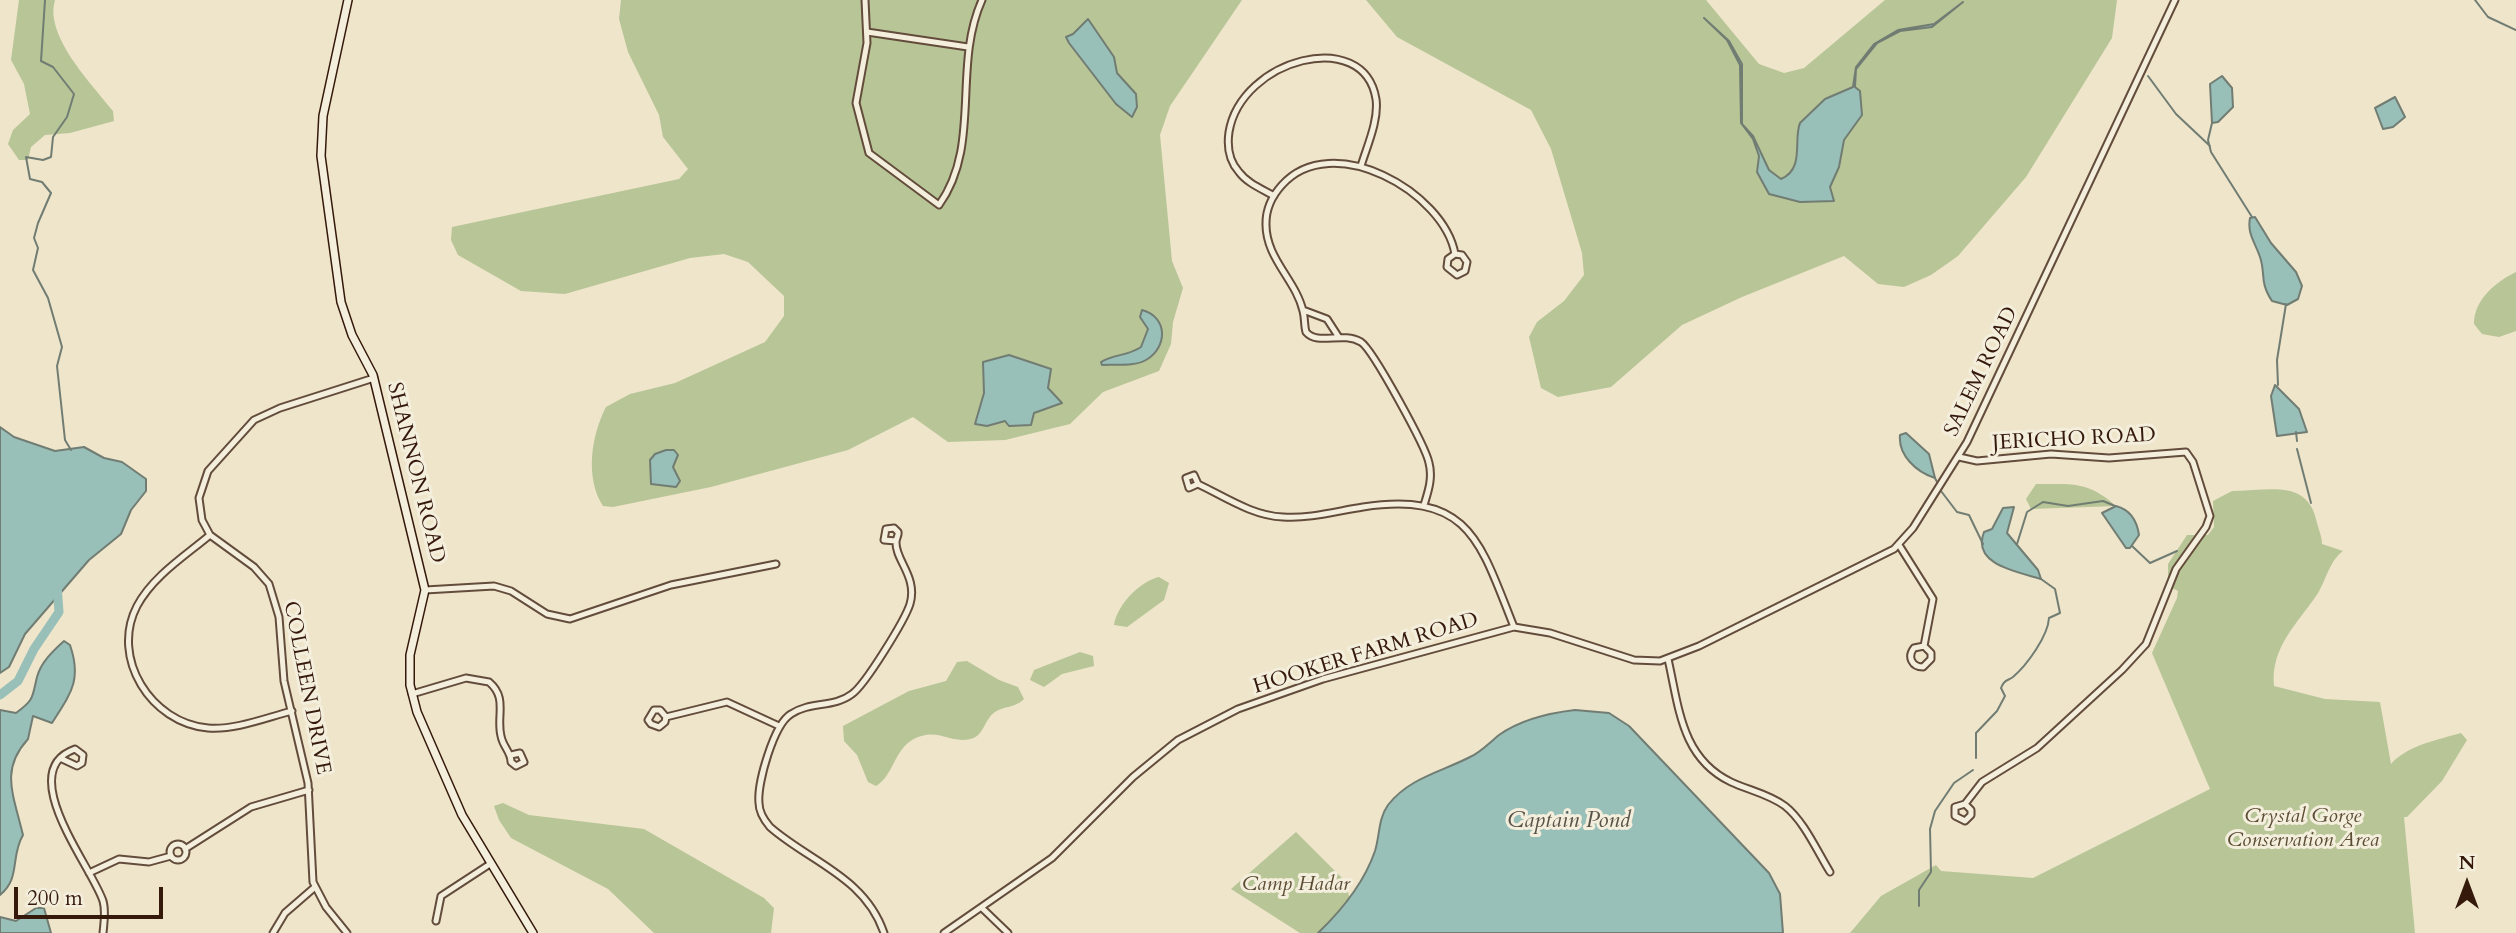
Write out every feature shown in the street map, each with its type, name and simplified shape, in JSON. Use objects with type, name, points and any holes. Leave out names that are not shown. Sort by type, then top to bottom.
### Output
[{"type":"street","name":"SHANNON ROAD","points":[[348,0],[323,116],[321,156],[344,314],[374,378],[425,590],[410,655],[412,694],[450,789],[490,864],[533,933]]},
{"type":"street","points":[[865,0],[867,32],[856,103],[869,153],[939,205],[956,178],[962,152],[968,47],[982,0]]},
{"type":"street","name":"SALEM ROAD","points":[[1699,646],[1879,558],[1899,545],[1959,457],[2175,0]]},
{"type":"street","points":[[867,32],[968,47]]},
{"type":"street","points":[[1274,196],[1239,173],[1230,158],[1228,141],[1233,118],[1243,98],[1263,77],[1289,63],[1312,59],[1340,62],[1356,68],[1369,81],[1376,108],[1361,166]]},
{"type":"street","points":[[1424,505],[1431,472],[1422,445],[1369,349],[1354,339],[1338,336],[1318,340],[1309,336],[1303,310],[1267,240],[1266,216],[1274,196],[1285,181],[1304,169],[1339,163],[1361,166],[1387,178],[1435,212],[1448,231],[1455,254]]},
{"type":"street","points":[[1455,254],[1462,255],[1467,262],[1465,271],[1457,275],[1451,273],[1446,265],[1448,258],[1455,254]]},
{"type":"street","points":[[1303,310],[1327,319],[1338,336]]},
{"type":"street","points":[[292,710],[229,727],[195,725],[173,717],[155,703],[135,675],[129,641],[136,607],[158,580],[210,535],[200,509],[201,486],[208,471],[235,438],[264,414],[374,378]]},
{"type":"street","name":"JERICHO ROAD","points":[[1959,457],[1977,461],[2051,454],[2109,458],[2174,451],[2190,456],[2209,504],[2210,516],[2206,527],[2176,569],[2146,644],[2037,748],[1982,782],[1965,804]]},
{"type":"street","points":[[1198,484],[1260,513],[1283,517],[1392,503],[1424,505],[1456,520],[1474,536],[1514,627]]},
{"type":"street","name":"COLLEEN DRIVE","points":[[210,535],[254,567],[268,584],[279,617],[284,681],[309,790],[310,859],[315,887],[332,917],[348,933]]},
{"type":"street","points":[[884,933],[871,905],[856,888],[776,832],[763,818],[759,806],[760,789],[779,726],[787,717],[802,708],[846,698],[866,677],[910,601],[910,578],[896,541]]},
{"type":"street","points":[[1899,545],[1933,596],[1933,608],[1924,646]]},
{"type":"street","points":[[425,590],[494,586],[511,591],[547,614],[570,618],[671,585],[776,564]]},
{"type":"street","name":"HOOKER FARM ROAD","points":[[944,933],[1052,858],[1132,777],[1198,728],[1294,688],[1514,627],[1550,633],[1634,660],[1668,659],[1699,646]]},
{"type":"street","points":[[1917,646],[1924,646],[1931,653],[1931,659],[1923,667],[1916,666],[1911,661],[1910,653],[1917,646]]},
{"type":"street","points":[[1668,659],[1680,720],[1695,752],[1720,776],[1783,805],[1799,822],[1830,872]]},
{"type":"street","points":[[412,694],[466,678],[489,682],[500,696],[500,732],[511,755]]},
{"type":"street","points":[[666,717],[727,702],[779,726]]},
{"type":"street","points":[[62,759],[53,773],[52,795],[104,904],[103,933]]},
{"type":"street","points":[[185,849],[175,844],[170,849],[171,856],[176,860],[182,859],[185,849],[251,807],[309,790]]},
{"type":"street","points":[[89,873],[118,859],[149,862],[171,856]]},
{"type":"street","points":[[436,921],[441,896],[490,864]]},
{"type":"street","points":[[273,933],[285,913],[315,887]]},
{"type":"street","points":[[982,908],[1008,933]]},
{"type":"green space","points":[[19,0],[55,0],[53,14],[63,44],[113,111],[114,121],[70,133],[45,135],[31,147],[28,160],[19,160],[8,144],[13,130],[30,114],[24,84],[11,60]]},
{"type":"green space","points":[[621,0],[1242,0],[1170,106],[1160,135],[1172,261],[1183,288],[1173,322],[1171,344],[1159,371],[1103,392],[1070,424],[1005,440],[948,442],[913,417],[848,450],[711,487],[613,507],[603,506],[594,483],[592,457],[597,431],[606,407],[630,394],[675,383],[765,342],[784,316],[784,296],[748,262],[724,254],[690,258],[565,294],[521,291],[458,255],[451,240],[452,227],[679,179],[688,169],[663,137],[659,115],[628,52],[619,19]]},
{"type":"green space","points":[[1366,0],[1706,0],[1759,64],[1784,73],[1804,68],[1885,0],[2117,0],[2112,38],[2026,177],[1958,256],[1931,275],[1904,287],[1878,284],[1844,256],[1742,297],[1682,325],[1611,387],[1558,397],[1541,388],[1529,337],[1537,322],[1564,301],[1584,275],[1582,253],[1551,149],[1531,110],[1397,37]]},
{"type":"green space","points":[[2516,272],[2516,331],[2499,337],[2482,334],[2474,324],[2482,299],[2494,286]]},
{"type":"green space","points":[[2036,484],[2088,488],[2116,506],[2031,509],[2026,499]]},
{"type":"green space","name":"Crystal Gorge Conservation Area","points":[[2273,489],[2296,493],[2305,499],[2312,509],[2322,544],[2343,551],[2334,560],[2318,593],[2281,647],[2274,672],[2274,686],[2325,699],[2380,702],[2391,764],[2406,752],[2433,741],[2461,733],[2467,740],[2442,781],[2404,817],[2415,933],[1850,933],[1881,896],[1936,865],[1941,871],[2033,878],[2210,789],[2152,653],[2177,598],[2178,591],[2168,586],[2168,564],[2187,535],[2208,535],[2214,527],[2213,501],[2232,491]]},
{"type":"green space","points":[[1159,577],[1169,583],[1164,600],[1127,627],[1114,625],[1116,617],[1131,595],[1144,583]]},
{"type":"green space","points":[[1080,652],[1093,656],[1094,666],[1062,674],[1044,687],[1030,680],[1034,670]]},
{"type":"green space","points":[[967,661],[999,680],[1018,687],[1024,699],[995,712],[975,738],[963,740],[929,735],[912,740],[901,750],[882,782],[876,786],[868,782],[857,755],[844,741],[843,726],[909,691],[946,681],[957,662]]},
{"type":"green space","points":[[503,803],[529,815],[644,829],[764,898],[774,908],[771,933],[654,933],[608,889],[511,838],[499,820],[494,806]]},
{"type":"green space","name":"Camp Hadar","points":[[1296,832],[1346,882],[1351,906],[1324,933],[1300,933],[1231,889]]},
{"type":"water","points":[[1963,2],[1932,27],[1900,31],[1877,43],[1856,69],[1855,87],[1860,91],[1862,115],[1844,140],[1839,167],[1830,187],[1834,201],[1800,202],[1769,194],[1757,172],[1759,156],[1753,139],[1741,123],[1740,65],[1727,40],[1704,18],[1729,41],[1742,64],[1742,124],[1753,136],[1769,170],[1781,179],[1793,168],[1796,161],[1800,123],[1825,99],[1853,87],[1856,67],[1874,44],[1898,30],[1934,24]]},
{"type":"water","points":[[1088,19],[1114,57],[1117,73],[1136,94],[1137,107],[1132,117],[1116,104],[1066,37],[1073,34]]},
{"type":"water","points":[[2222,76],[2232,88],[2233,107],[2218,122],[2212,123],[2210,84]]},
{"type":"water","points":[[2395,97],[2405,117],[2393,127],[2383,129],[2375,108]]},
{"type":"water","points":[[2255,217],[2271,243],[2296,272],[2302,286],[2298,299],[2287,305],[2272,301],[2265,288],[2262,263],[2250,229],[2250,218]]},
{"type":"water","points":[[1142,310],[1157,319],[1160,325],[1162,333],[1158,348],[1141,362],[1102,365],[1101,362],[1106,359],[1141,347],[1148,329],[1140,317]]},
{"type":"water","points":[[1009,355],[1051,369],[1048,388],[1062,403],[1034,413],[1031,425],[1009,426],[1005,421],[987,426],[975,424],[984,393],[983,362]]},
{"type":"water","points":[[2275,385],[2299,409],[2307,432],[2277,436],[2271,396]]},
{"type":"water","points":[[0,427],[14,437],[55,451],[84,447],[104,458],[122,462],[146,479],[146,491],[131,510],[121,534],[89,560],[25,634],[9,667],[0,673]]},
{"type":"water","points":[[1906,433],[1929,454],[1935,478],[1921,472],[1905,456],[1900,435]]},
{"type":"water","points":[[674,450],[678,455],[673,467],[680,481],[676,487],[651,484],[650,460],[655,454]]},
{"type":"water","points":[[2116,506],[2129,513],[2137,525],[2139,535],[2130,548],[2126,548],[2102,513]]},
{"type":"water","points":[[2014,507],[2007,533],[2038,570],[2041,579],[1999,565],[1984,552],[1984,532],[1992,529],[2003,508]]},
{"type":"water","points":[[64,641],[70,645],[73,657],[73,686],[52,723],[33,716],[28,739],[14,761],[11,783],[23,835],[11,882],[0,895],[0,710],[16,713],[27,704],[32,697],[41,666]]},
{"type":"water","name":"Captain Pond","points":[[1575,710],[1609,713],[1629,726],[1769,873],[1780,894],[1783,933],[1318,933],[1344,905],[1365,874],[1375,851],[1382,816],[1396,796],[1416,782],[1474,755],[1516,725],[1545,715]]},
{"type":"water","points":[[36,908],[44,908],[51,933],[0,933],[0,917],[16,921]]},
{"type":"waterway","points":[[45,0],[41,61],[53,67],[74,94],[67,117],[53,137],[51,157],[43,160],[26,157],[30,179],[42,182],[51,193],[34,238],[38,248],[33,270],[48,298],[62,347],[57,366],[65,440],[71,450]]},
{"type":"waterway","points":[[2475,0],[2488,17],[2516,30]]},
{"type":"waterway","points":[[2148,76],[2176,114],[2210,146]]},
{"type":"waterway","points":[[2212,123],[2208,140],[2211,152],[2252,217]]},
{"type":"waterway","points":[[2278,385],[2277,360],[2286,304]]},
{"type":"waterway","points":[[2296,432],[2297,441]]},
{"type":"waterway","points":[[2297,449],[2311,503]]},
{"type":"waterway","points":[[1935,478],[1937,482]]},
{"type":"waterway","points":[[1941,491],[1957,512],[1969,515],[1983,544]]},
{"type":"waterway","points":[[2017,544],[2027,512],[2043,502],[2068,506],[2103,501],[2115,506]]},
{"type":"waterway","points":[[2132,546],[2150,563],[2177,551]]},
{"type":"waterway","points":[[1976,758],[1976,733],[1997,711],[2005,696],[2002,685],[2019,672],[2030,658],[2045,633],[2049,618],[2060,613],[2055,589],[2041,579]]},
{"type":"waterway","points":[[0,695],[18,681],[34,649],[59,612],[57,585]]},
{"type":"waterway","points":[[1919,906],[1919,890],[1931,872],[1930,829],[1935,811],[1954,783],[1973,770]]}]
